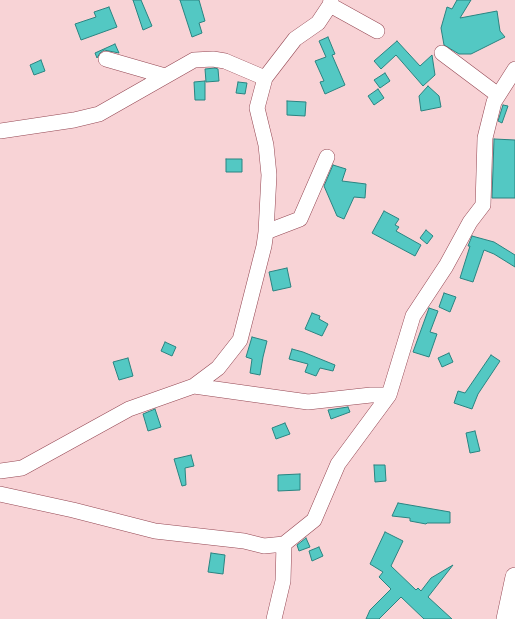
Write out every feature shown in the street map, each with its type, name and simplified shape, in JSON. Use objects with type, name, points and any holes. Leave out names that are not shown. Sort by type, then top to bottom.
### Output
[{"type":"main road","points":[[506,619],[515,577]]},
{"type":"street","points":[[0,471],[22,468],[129,408],[194,386],[218,368],[240,340],[266,232],[269,175],[266,145],[257,108],[265,78],[295,39],[318,23],[331,2],[377,31]]},
{"type":"street","points":[[442,53],[498,95]]},
{"type":"street","points":[[106,59],[165,76]]},
{"type":"street","points":[[0,131],[74,120],[99,114],[194,60],[213,59],[225,61],[265,78]]},
{"type":"street","points":[[0,494],[73,510],[155,531],[244,541],[264,546],[284,544],[314,520],[338,464],[389,395],[413,316],[446,266],[470,222],[483,205],[485,138],[494,102],[515,69]]},
{"type":"street","points":[[266,232],[300,218],[327,157]]},
{"type":"street","points":[[194,386],[308,402],[371,394],[389,395]]},
{"type":"street","points":[[274,619],[283,581],[284,544]]},
{"type":"building","points":[[133,0],[141,0],[152,26],[143,30]]},
{"type":"building","points":[[180,0],[199,0],[205,21],[199,23],[202,33],[192,37]]},
{"type":"building","points":[[457,0],[471,0],[460,18],[497,11],[500,31],[505,37],[471,54],[459,54],[444,45],[441,28],[447,7],[452,9]]},
{"type":"building","points":[[109,7],[117,27],[81,40],[75,24],[96,17],[94,12]]},
{"type":"building","points":[[328,37],[335,54],[332,55],[345,85],[325,94],[320,82],[324,81],[315,61],[326,57],[319,41]]},
{"type":"building","points":[[397,41],[420,66],[432,55],[435,75],[423,86],[396,55],[381,69],[374,61]]},
{"type":"building","points":[[115,44],[119,53],[104,50],[97,58],[95,53]]},
{"type":"building","points":[[41,60],[45,71],[34,75],[30,65]]},
{"type":"building","points":[[205,69],[218,69],[219,81],[206,82]]},
{"type":"building","points":[[385,73],[390,81],[380,88],[374,80]]},
{"type":"building","points":[[205,81],[205,100],[195,100],[194,82]]},
{"type":"building","points":[[238,82],[247,83],[245,94],[236,93]]},
{"type":"building","points":[[428,86],[439,96],[441,107],[421,111],[419,96]]},
{"type":"building","points":[[378,89],[384,98],[374,105],[368,96]]},
{"type":"building","points":[[287,101],[306,102],[305,116],[287,115]]},
{"type":"building","points":[[503,105],[508,106],[502,123],[498,121]]},
{"type":"building","points":[[494,139],[515,140],[515,198],[492,198]]},
{"type":"building","points":[[226,159],[242,159],[242,172],[226,172]]},
{"type":"building","points":[[333,165],[346,169],[342,181],[366,184],[365,198],[354,197],[344,219],[337,216],[324,186]]},
{"type":"building","points":[[384,211],[399,219],[395,225],[399,227],[396,231],[421,245],[415,256],[372,233]]},
{"type":"building","points":[[426,230],[433,236],[427,244],[420,238]]},
{"type":"building","points":[[472,236],[494,242],[515,255],[515,267],[494,254],[484,250],[473,282],[460,278]]},
{"type":"building","points":[[287,268],[291,287],[273,291],[269,272]]},
{"type":"building","points":[[444,293],[456,297],[450,312],[439,307]]},
{"type":"building","points":[[429,308],[438,311],[430,332],[437,334],[429,357],[413,352]]},
{"type":"building","points":[[312,313],[320,316],[319,319],[328,324],[322,336],[305,329]]},
{"type":"building","points":[[252,337],[267,341],[260,375],[250,373],[252,359],[246,357]]},
{"type":"building","points":[[165,342],[176,347],[172,356],[161,351]]},
{"type":"building","points":[[292,349],[335,365],[333,371],[320,368],[316,376],[305,372],[308,364],[289,359]]},
{"type":"building","points":[[449,353],[453,362],[442,367],[438,358]]},
{"type":"building","points":[[491,355],[500,361],[478,394],[472,409],[454,403],[458,391],[465,393]]},
{"type":"building","points":[[128,358],[133,376],[119,380],[113,362]]},
{"type":"building","points":[[348,407],[350,412],[331,419],[328,410]]},
{"type":"building","points":[[155,409],[161,427],[148,431],[143,414]]},
{"type":"building","points":[[285,423],[290,434],[276,439],[272,428]]},
{"type":"building","points":[[475,431],[480,451],[470,453],[466,433]]},
{"type":"building","points":[[191,455],[194,466],[185,468],[186,485],[182,486],[174,459]]},
{"type":"building","points":[[374,465],[385,465],[386,481],[375,482]]},
{"type":"building","points":[[300,474],[300,490],[278,491],[278,475]]},
{"type":"building","points":[[398,503],[450,512],[450,523],[426,524],[410,521],[410,518],[392,516]]},
{"type":"building","points":[[385,532],[403,541],[391,566],[416,590],[418,588],[421,591],[431,578],[453,565],[428,597],[452,619],[424,619],[401,597],[379,619],[366,619],[370,610],[391,589],[379,577],[383,572],[370,564]]},
{"type":"building","points":[[306,538],[310,547],[299,551],[297,545]]},
{"type":"building","points":[[319,547],[323,556],[312,561],[309,551]]},
{"type":"building","points":[[211,553],[225,555],[223,574],[208,572]]}]
